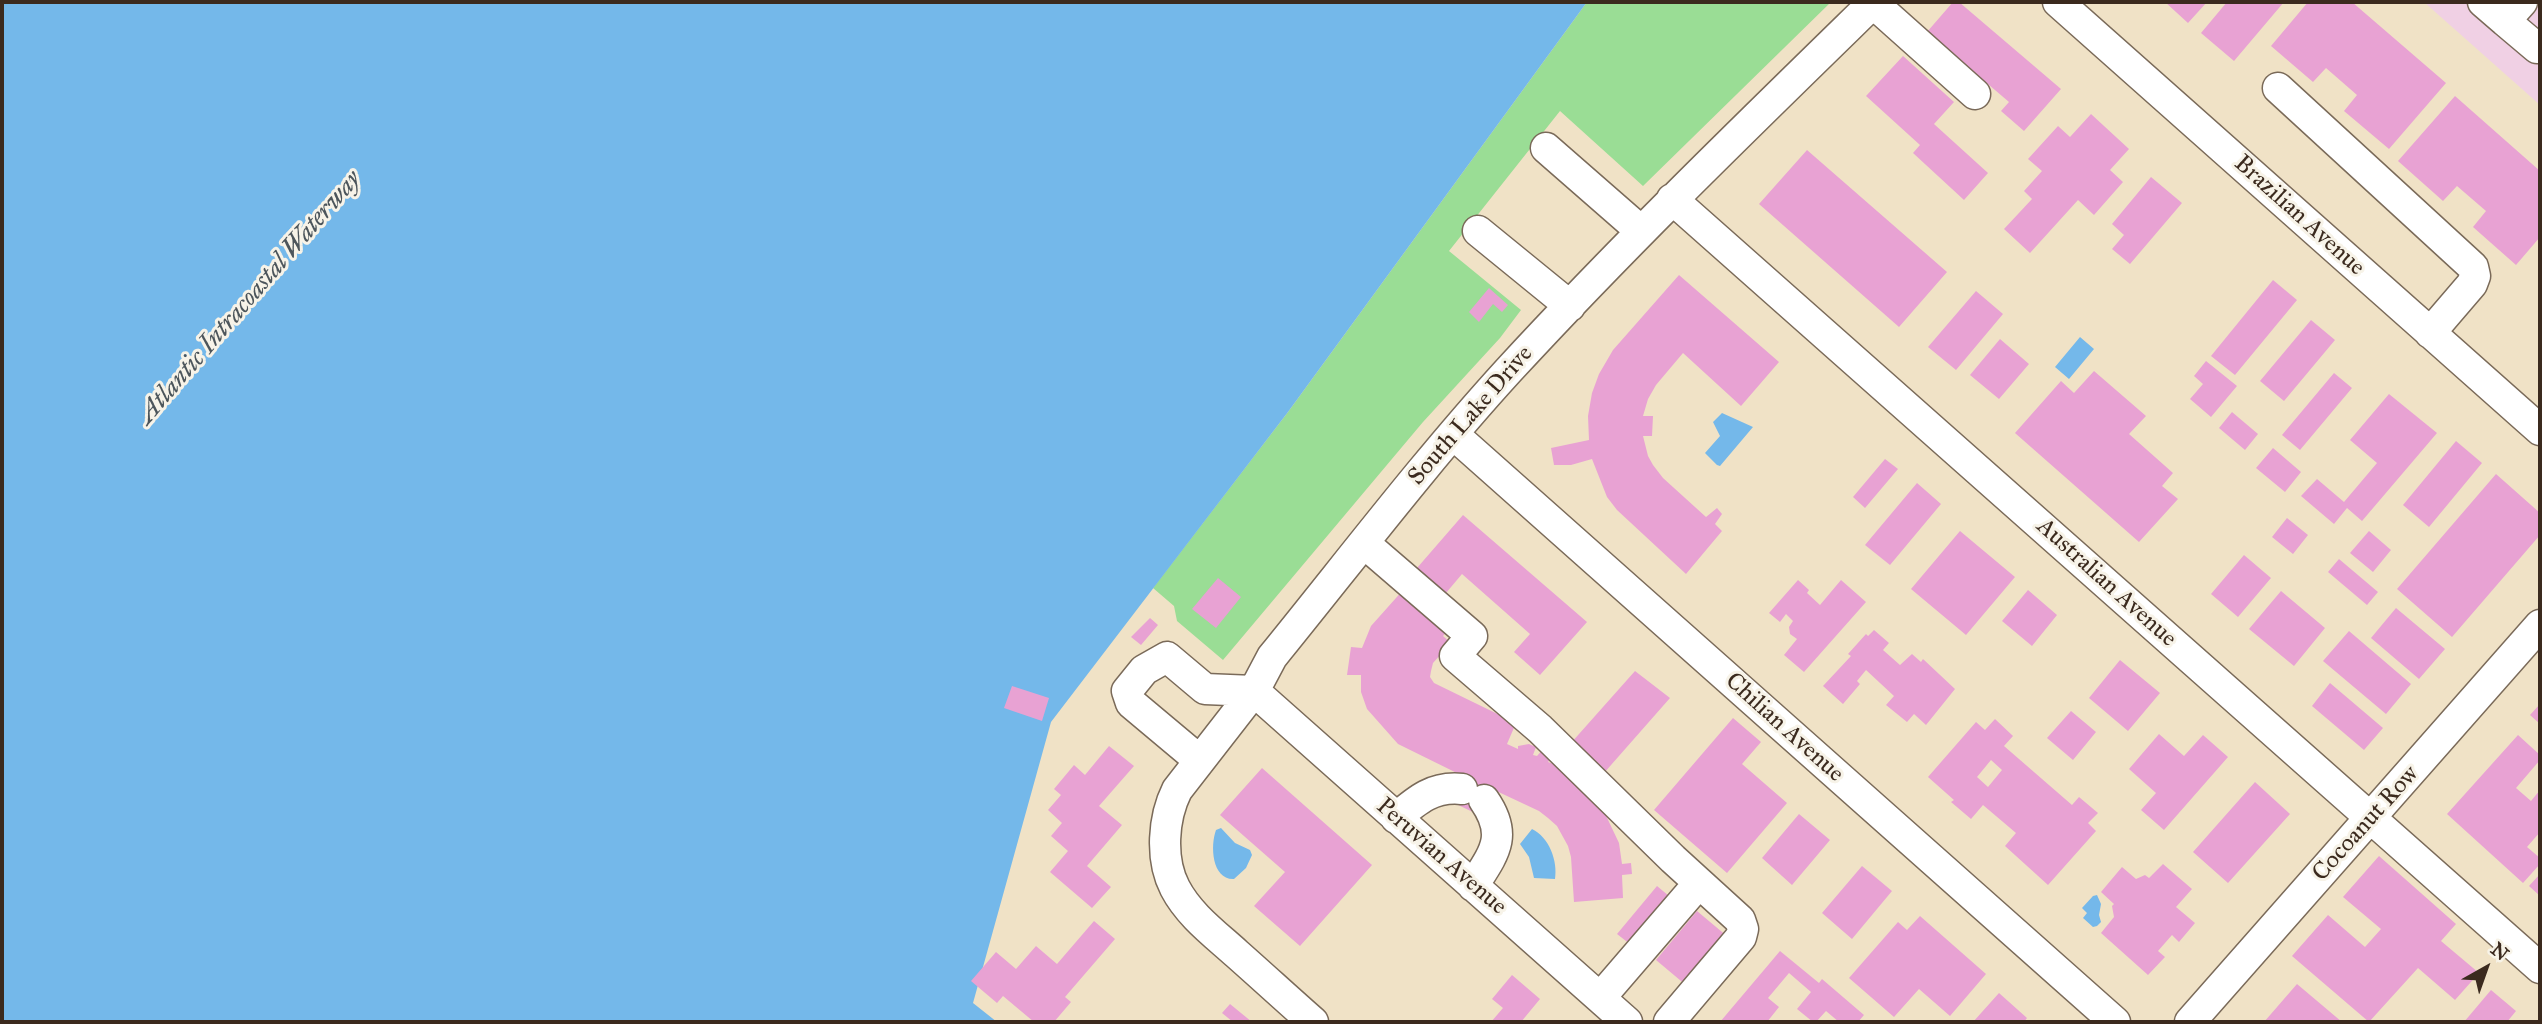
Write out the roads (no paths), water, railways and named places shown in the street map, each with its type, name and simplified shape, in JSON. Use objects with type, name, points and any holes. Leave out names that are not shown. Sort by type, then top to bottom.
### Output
[{"type":"street","points":[[1873,2],[1975,94]]},
{"type":"street","name":"South Lake Drive","points":[[1313,1022],[1197,917],[1175,887],[1166,854],[1168,807],[1185,777],[1254,691],[1272,657],[1452,434],[1672,198],[1873,2]]},
{"type":"street","name":"Brazilian Avenue","points":[[2058,2],[2540,430]]},
{"type":"street","points":[[2503,8],[2537,48],[2540,48]]},
{"type":"street","points":[[2278,88],[2473,267],[2475,276],[2472,284],[2430,333]]},
{"type":"street","points":[[1546,148],[1641,232]]},
{"type":"street","name":"Australian Avenue","points":[[1672,198],[2540,968]]},
{"type":"street","points":[[1478,230],[1570,306]]},
{"type":"street","name":"Chilian Avenue","points":[[1452,434],[2115,1022]]},
{"type":"street","points":[[1364,543],[1472,636],[1455,656],[1540,729],[1740,920],[1743,929],[1741,937],[1669,1022]]},
{"type":"street","name":"Cocoanut Row","points":[[2190,1022],[2540,625]]},
{"type":"street","points":[[1199,760],[1131,703],[1127,691],[1144,670],[1167,657],[1205,689],[1254,691]]},
{"type":"street","name":"Peruvian Avenue","points":[[1254,691],[1627,1022]]},
{"type":"street","points":[[1396,818],[1420,797],[1433,792],[1452,788],[1473,795],[1494,814],[1498,830],[1495,850],[1473,886]]},
{"type":"street","points":[[1600,998],[1699,883]]},
{"type":"water","name":"Atlantic Intracoastal Waterway","points":[[2,2],[1587,2],[1288,412],[1051,722],[973,1003],[997,1022],[2,1022]]},
{"type":"water","points":[[2080,337],[2094,349],[2069,379],[2055,367]]},
{"type":"water","points":[[1722,413],[1753,427],[1720,466],[1705,453],[1720,436],[1713,422]]},
{"type":"water","points":[[1221,828],[1235,843],[1250,850],[1252,855],[1246,868],[1234,879],[1221,874],[1214,861],[1214,837],[1216,830]]},
{"type":"water","points":[[1532,829],[1543,838],[1551,850],[1555,879],[1534,878],[1529,857],[1520,844]]},
{"type":"water","points":[[2097,895],[2101,904],[2101,922],[2093,927],[2083,918],[2087,913],[2082,908]]}]
